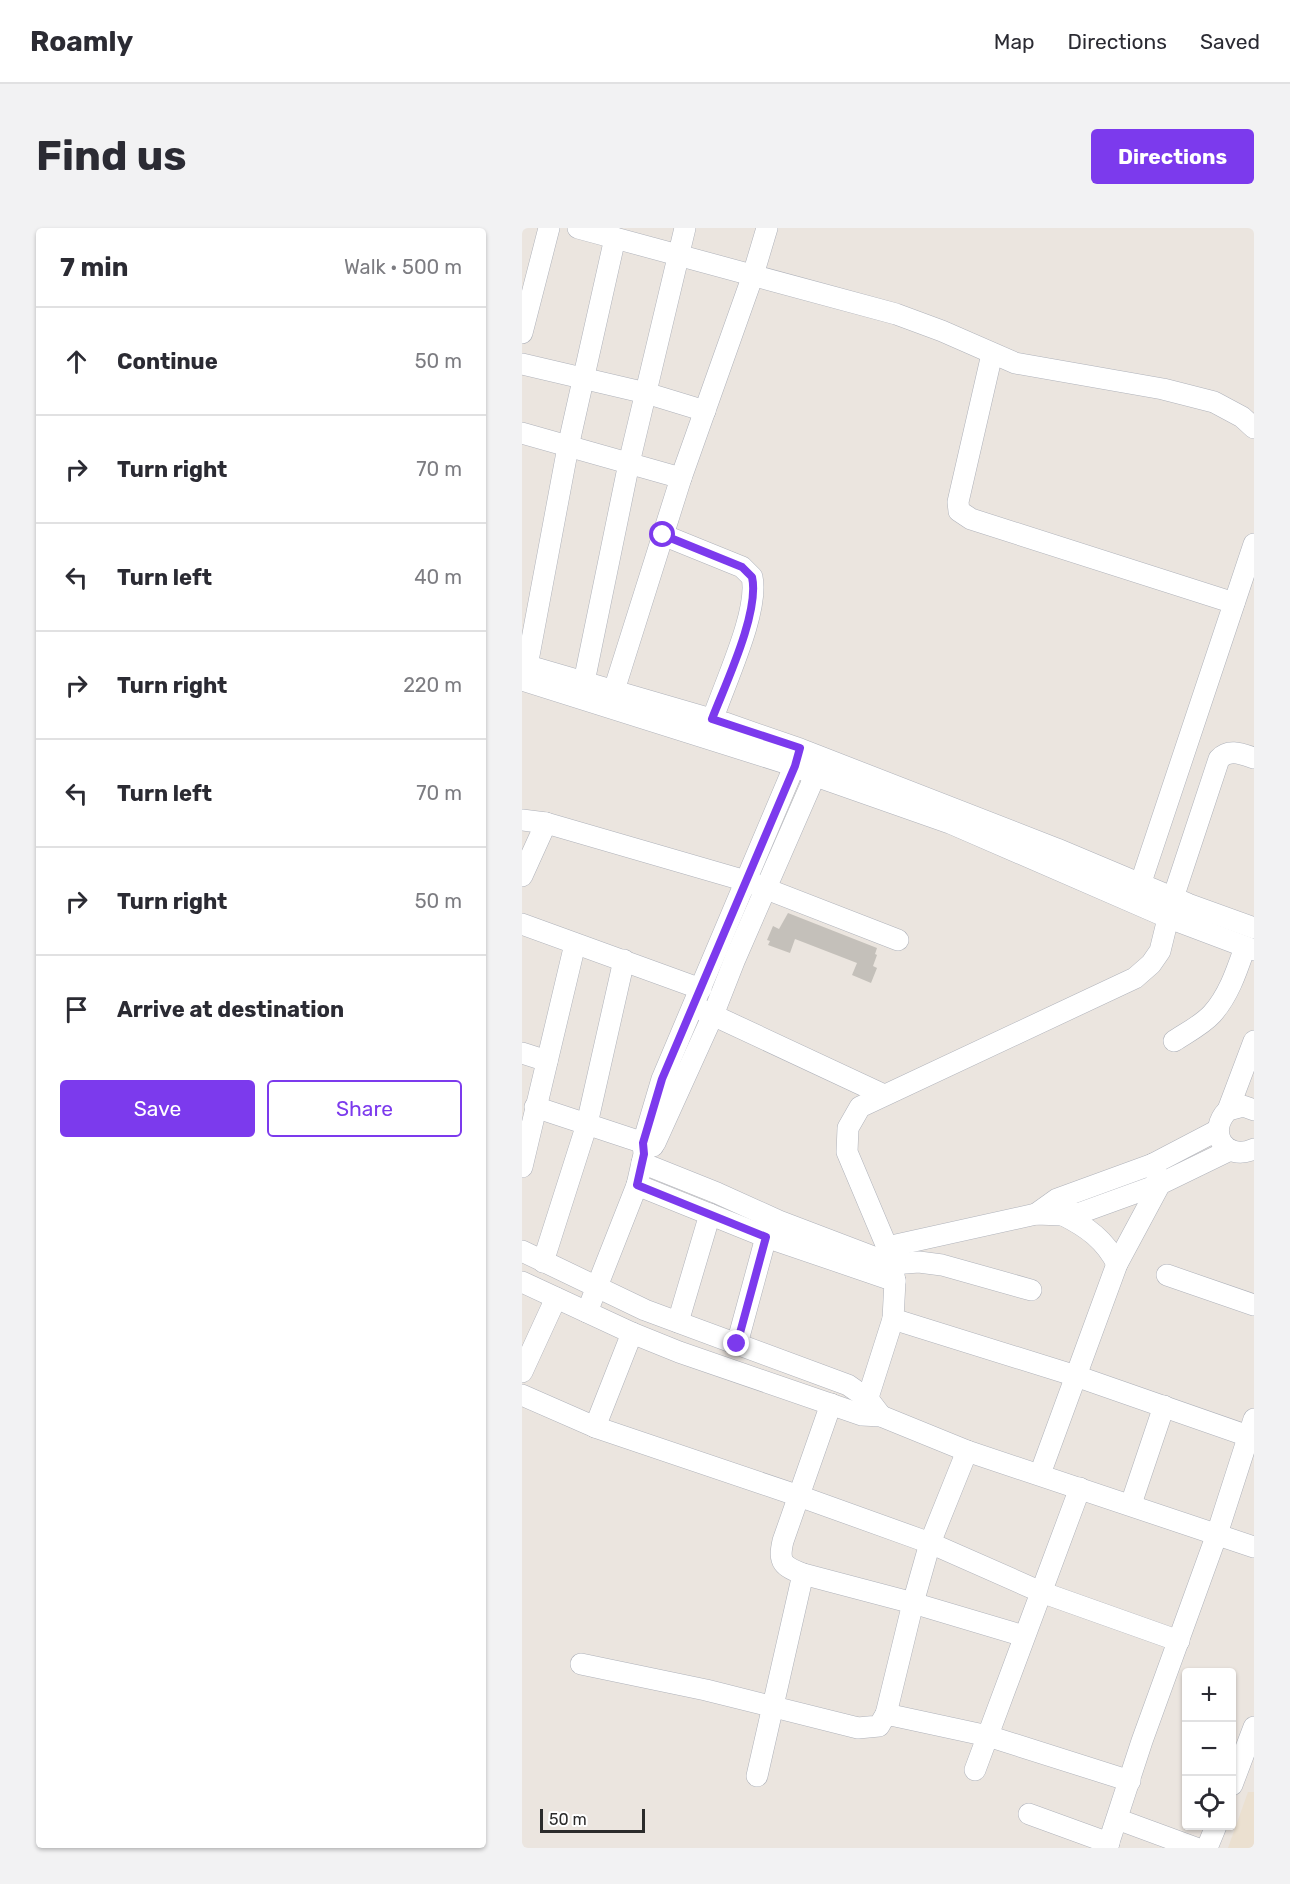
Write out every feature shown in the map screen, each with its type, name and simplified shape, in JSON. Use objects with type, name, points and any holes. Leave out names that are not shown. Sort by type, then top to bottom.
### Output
[{"type":"street","points":[[522,333],[549,228]]},
{"type":"street","points":[[578,228],[896,314],[1015,363],[1163,389],[1214,402],[1242,417],[1254,428]]},
{"type":"street","points":[[584,682],[629,464],[686,228]]},
{"type":"street","points":[[611,699],[681,478],[753,275],[767,228]]},
{"type":"street","points":[[524,670],[568,447],[615,238]]},
{"type":"street","points":[[992,354],[958,502],[959,511],[971,519],[1234,603]]},
{"type":"street","points":[[522,364],[646,393],[705,411]]},
{"type":"street","points":[[522,433],[681,478]]},
{"type":"street","points":[[663,535],[742,567],[752,577],[753,601],[709,729]]},
{"type":"street","points":[[1140,885],[1254,544]]},
{"type":"street","points":[[524,670],[584,682],[611,699]]},
{"type":"street","points":[[524,670],[798,757],[950,823],[1171,908],[1251,942],[1221,1003],[1211,1015],[1174,1041]]},
{"type":"street","points":[[870,1410],[893,1319],[891,1264],[847,1152],[848,1128],[860,1107],[1135,978],[1151,964],[1160,951],[1171,908],[1222,755],[1231,752],[1254,758]]},
{"type":"street","points":[[587,1312],[637,1185],[662,1079],[798,757]]},
{"type":"street","points":[[819,767],[950,806],[1140,885],[1171,908]]},
{"type":"street","points":[[646,1152],[713,1015],[819,767]]},
{"type":"street","points":[[522,820],[546,823],[746,882],[898,940]]},
{"type":"street","points":[[522,876],[546,823]]},
{"type":"street","points":[[522,924],[624,960],[697,997],[713,1015],[884,1095]]},
{"type":"street","points":[[522,1167],[575,944]]},
{"type":"street","points":[[543,1262],[587,1125],[624,960]]},
{"type":"street","points":[[1228,1110],[1254,1041]]},
{"type":"street","points":[[522,1053],[547,1061]]},
{"type":"street","points":[[1254,1110],[1243,1106],[1228,1110],[1222,1115],[1218,1130],[1224,1145],[1230,1150],[1246,1152],[1254,1149]]},
{"type":"street","points":[[535,1107],[587,1125],[646,1152],[717,1193],[778,1221],[891,1264],[1060,1207],[1153,1164],[1218,1130]]},
{"type":"street","points":[[1060,1207],[1080,1213],[1161,1184],[1230,1150]]},
{"type":"street","points":[[1153,1164],[1161,1184]]},
{"type":"street","points":[[1040,1474],[1117,1264],[1161,1184]]},
{"type":"street","points":[[637,1185],[766,1237],[891,1264],[919,1262],[942,1265],[1030,1290]]},
{"type":"street","points":[[1060,1207],[1095,1234],[1110,1250],[1117,1264]]},
{"type":"street","points":[[678,1322],[710,1214]]},
{"type":"street","points":[[737,1344],[766,1237]]},
{"type":"street","points":[[522,1251],[645,1310],[848,1385],[870,1410]]},
{"type":"street","points":[[1167,1275],[1254,1305]]},
{"type":"street","points":[[522,1282],[632,1333],[731,1371],[831,1404],[870,1410],[967,1451],[1254,1547]]},
{"type":"street","points":[[522,1372],[556,1298]]},
{"type":"street","points":[[893,1319],[1164,1406],[1252,1431],[1108,1845],[1029,1814]]},
{"type":"street","points":[[595,1427],[632,1333]]},
{"type":"street","points":[[522,1395],[595,1427],[930,1543],[1041,1592],[1179,1641]]},
{"type":"street","points":[[831,1404],[780,1554],[781,1560],[789,1569],[803,1574],[1024,1636]]},
{"type":"street","points":[[1131,1504],[1164,1406]]},
{"type":"street","points":[[581,1664],[867,1728],[879,1726],[886,1714],[930,1543],[967,1451]]},
{"type":"street","points":[[975,1770],[1080,1488]]},
{"type":"street","points":[[757,1776],[803,1574]]},
{"type":"street","points":[[886,1714],[988,1736],[1130,1780]]},
{"type":"street","points":[[1240,1778],[1254,1727]]},
{"type":"street","points":[[1117,1819],[1196,1848]]},
{"type":"street","points":[[1207,1848],[1214,1830]]},
{"type":"shaded area","points":[[1248,1792],[1254,1792],[1254,1848],[1228,1848]]},
{"type":"building","points":[[788,913],[877,948],[873,966],[877,968],[871,983],[852,975],[857,963],[795,939],[790,953],[768,945],[770,941],[767,940],[773,926],[779,929]]},
{"type":"route","points":[[663,535],[732,562],[742,567],[752,577],[753,601],[712,719],[800,748],[795,766],[705,982],[662,1079],[643,1143],[644,1154],[637,1185],[766,1237],[737,1344]]}]
